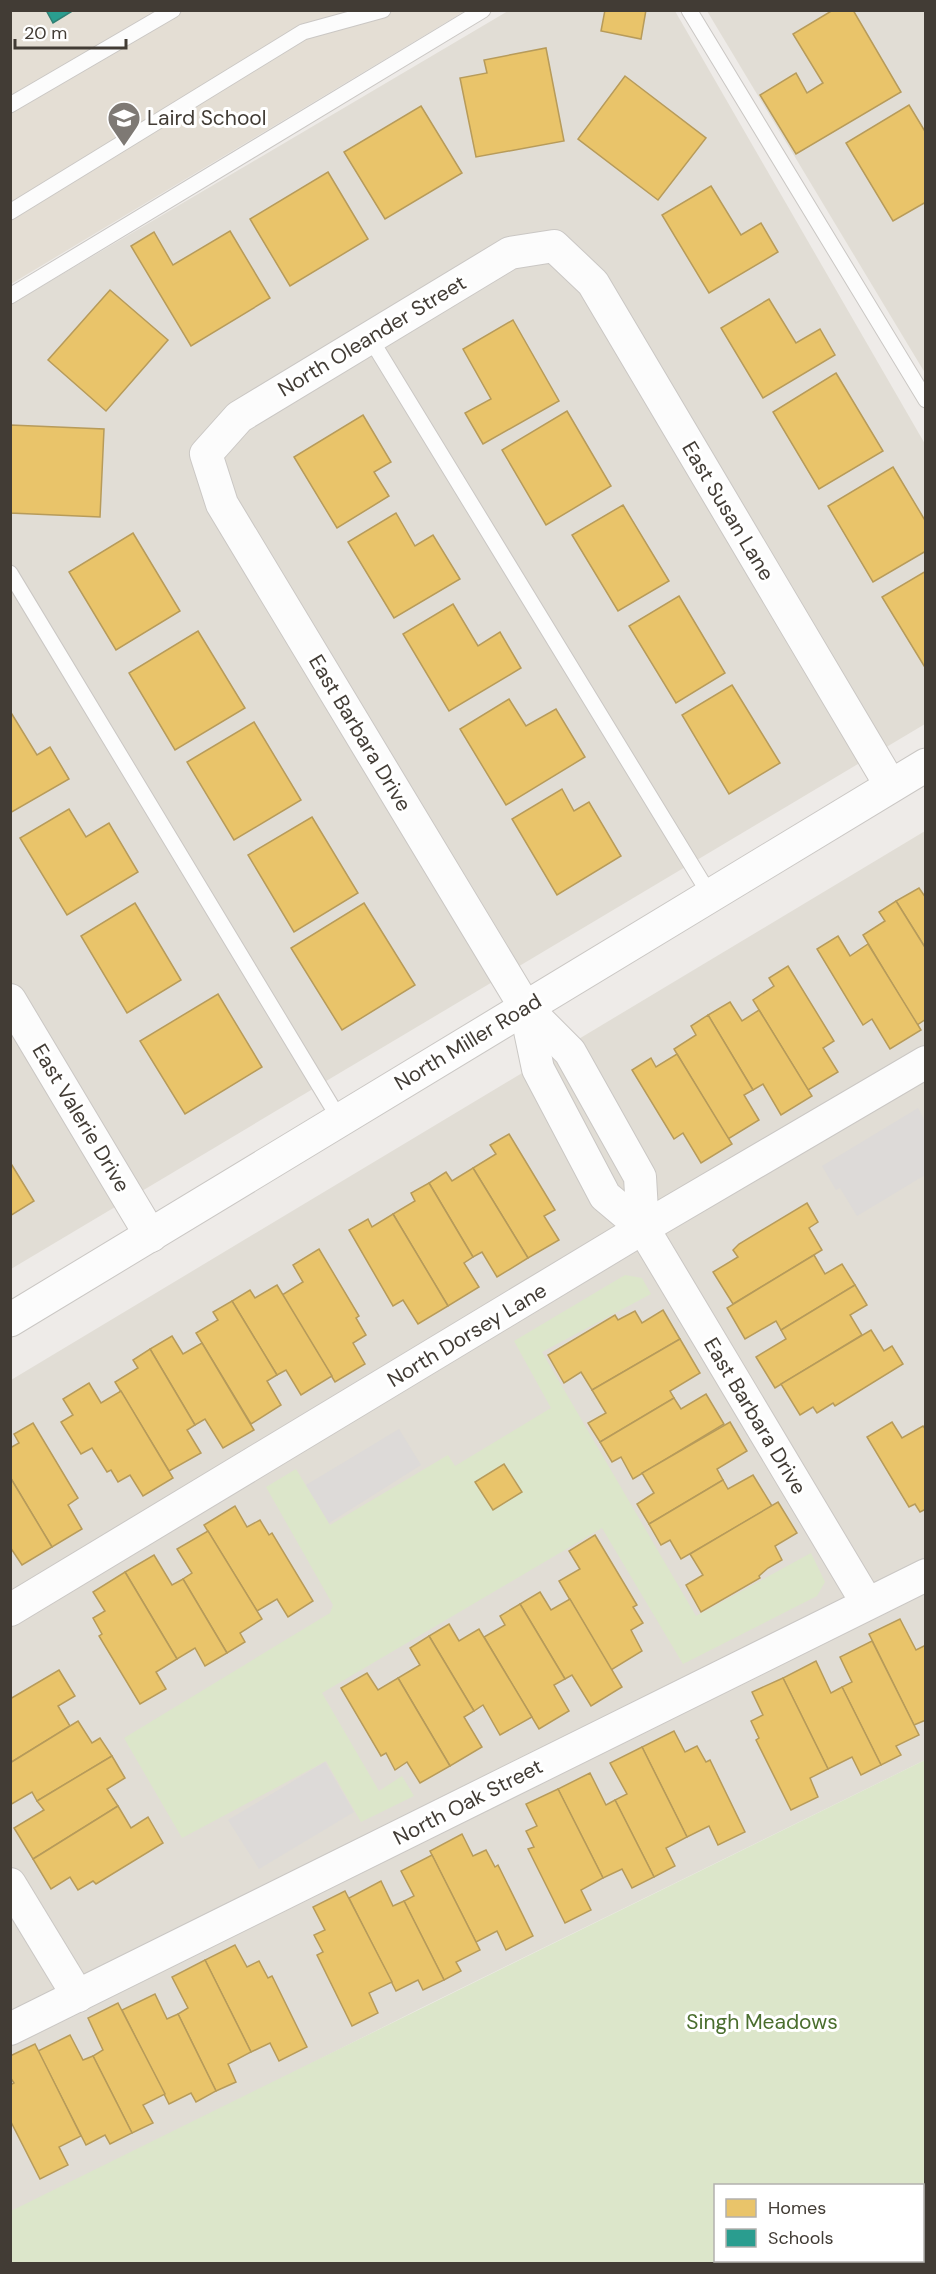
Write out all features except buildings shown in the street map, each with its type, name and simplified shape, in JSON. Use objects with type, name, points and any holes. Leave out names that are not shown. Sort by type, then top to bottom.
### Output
[{"type":"street","name":"North Oleander Street","points":[[206,454],[239,417],[510,253],[554,246]]},
{"type":"street","name":"East Susan Lane","points":[[554,246],[592,283],[891,786]]},
{"type":"street","name":"East Barbara Drive","points":[[206,454],[222,504],[525,1007],[570,1052],[640,1177],[643,1228]]},
{"type":"street","name":"North Miller Road","points":[[10,1320],[926,765]]},
{"type":"street","name":"East Valerie Drive","points":[[10,1000],[152,1236]]},
{"type":"street","name":"East Barbara Drive","points":[[525,1007],[538,1069],[605,1196],[643,1228],[867,1603]]},
{"type":"street","name":"North Dorsey Lane","points":[[10,1610],[643,1228],[926,1062]]},
{"type":"street","points":[[595,1177],[628,1158]]},
{"type":"street","name":"North Oak Street","points":[[10,2029],[926,1575]]},
{"type":"street","points":[[10,1884],[78,1996]]},
{"type":"lane","points":[[10,105],[173,10]]},
{"type":"lane","points":[[10,212],[303,32],[383,10]]},
{"type":"lane","points":[[10,296],[483,10]]},
{"type":"lane","points":[[689,10],[926,400]]},
{"type":"lane","points":[[370,338],[710,894]]},
{"type":"lane","points":[[10,573],[340,1120]]},
{"type":"shaded area","name":"Laird School","points":[[11,11],[465,11],[11,284]]},
{"type":"shaded area","points":[[508,11],[675,11],[925,444],[925,724],[11,1269],[10,305]]},
{"type":"shaded area","points":[[707,11],[925,11],[925,373]]},
{"type":"shaded area","points":[[925,831],[925,1760],[421,2008],[11,2215],[11,1380]]},
{"type":"shaded area","points":[[918,1108],[925,1121],[925,1175],[857,1216],[840,1188],[836,1190],[822,1166]]},
{"type":"shaded area","points":[[399,1429],[421,1465],[329,1523],[306,1485]]},
{"type":"shaded area","points":[[325,1762],[354,1812],[259,1869],[228,1820]]},
{"type":"green space","points":[[625,1275],[642,1278],[651,1294],[542,1352],[696,1616],[811,1553],[825,1582],[817,1596],[683,1664],[602,1528],[322,1693],[379,1791],[402,1776],[414,1796],[361,1822],[326,1761],[182,1838],[124,1738],[330,1613],[333,1605],[266,1487],[296,1469],[330,1525],[448,1455],[455,1466],[551,1408],[514,1341]]},
{"type":"green space","name":"Singh Meadows","points":[[925,1760],[925,2263],[11,2263],[11,2211]]},
{"type":"place","name":"Laird School","points":[[124,147]]}]
